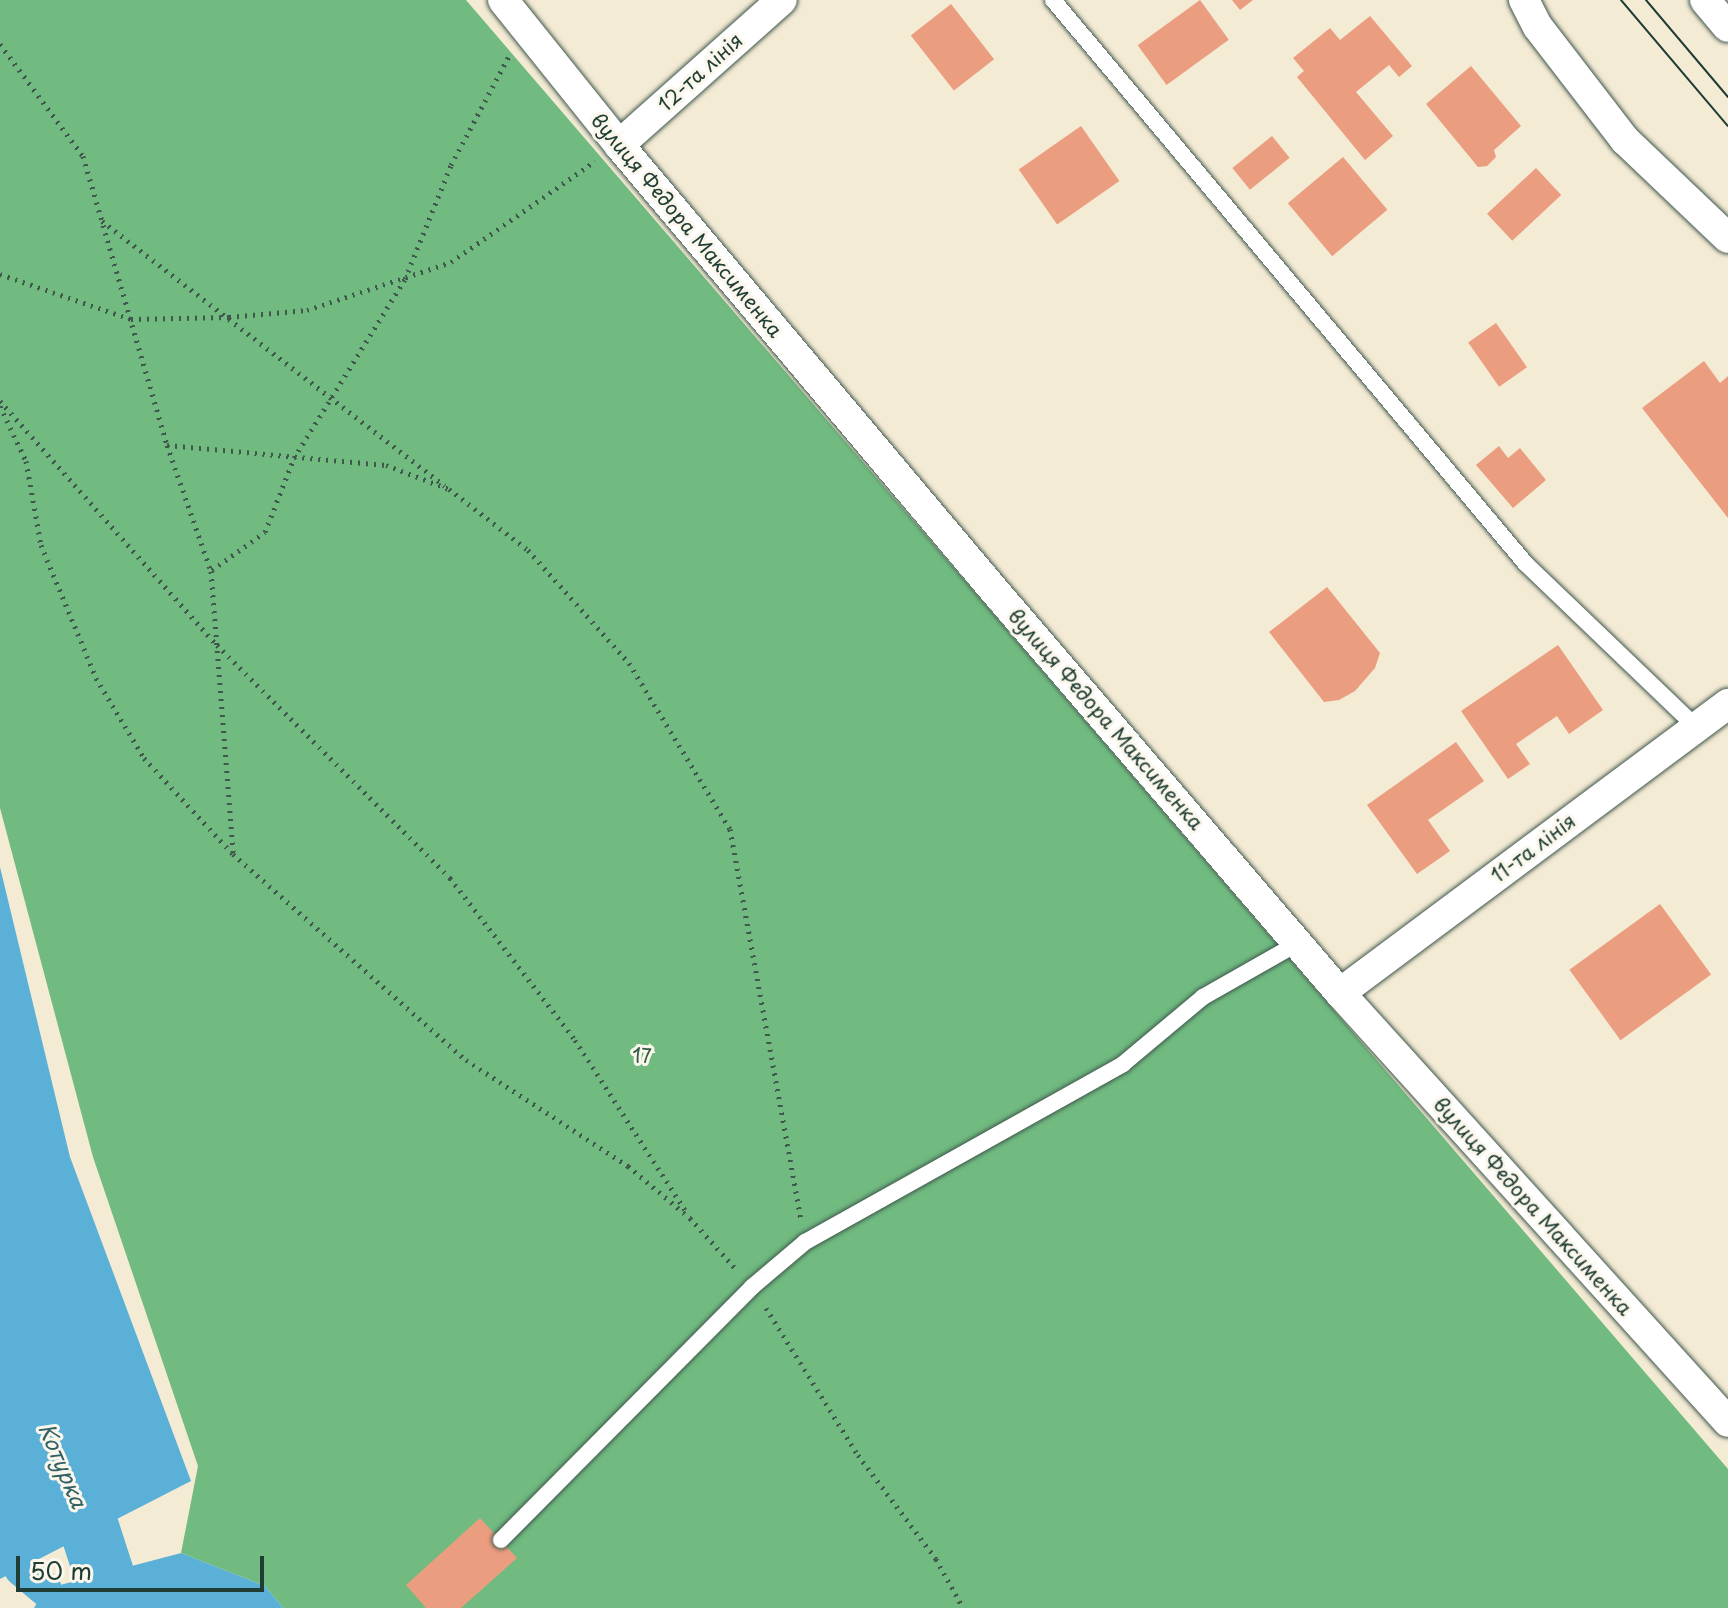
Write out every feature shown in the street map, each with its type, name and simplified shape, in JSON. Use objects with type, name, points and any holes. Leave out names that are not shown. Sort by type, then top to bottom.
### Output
[{"type":"street","name":"вулиця Федора Максименка","points":[[503,0],[619,145],[993,589],[1300,942],[1340,993],[1728,1422]]},
{"type":"street","name":"12-та лінія","points":[[619,145],[782,0]]},
{"type":"street","points":[[1524,0],[1538,27],[1625,140],[1728,238]]},
{"type":"street","points":[[1705,0],[1728,27]]},
{"type":"street","name":"11-та лінія","points":[[1340,993],[1728,704]]},
{"type":"lane","points":[[1053,0],[1525,563],[1695,726]]},
{"type":"lane","points":[[501,1540],[752,1287],[805,1242],[1123,1064],[1203,997],[1300,942]]},
{"type":"path","points":[[211,571],[265,532],[294,458],[405,279],[451,165],[525,27]]},
{"type":"path","points":[[0,44],[83,156],[167,445],[211,571],[233,854]]},
{"type":"path","points":[[0,274],[131,319],[229,317],[307,310],[451,262],[619,145]]},
{"type":"path","points":[[102,221],[528,550],[629,663],[730,829],[805,1242]]},
{"type":"path","points":[[0,404],[217,645],[450,878],[575,1040],[690,1218]]},
{"type":"path","points":[[0,404],[26,461],[41,545],[96,678],[144,758],[233,854],[466,1060],[628,1166],[690,1218],[752,1287],[858,1455],[936,1559],[963,1608]]},
{"type":"path","points":[[167,445],[386,465],[449,489]]},
{"type":"green space","name":"17","points":[[0,0],[466,0],[1728,1469],[1728,1608],[283,1608],[265,1586],[181,1553],[198,1466],[93,1157],[0,808]]},
{"type":"water","points":[[0,867],[70,1157],[191,1481],[0,1579]]},
{"type":"water","points":[[181,1553],[265,1586],[283,1608],[34,1608],[45,1589]]},
{"type":"building","points":[[1200,0],[1229,40],[1167,85],[1138,45]]},
{"type":"building","points":[[1232,0],[1253,0],[1240,10]]},
{"type":"building","points":[[951,4],[994,59],[954,91],[911,35]]},
{"type":"building","points":[[1370,16],[1412,66],[1399,77],[1389,65],[1356,92],[1393,136],[1365,160],[1297,77],[1304,71],[1293,58],[1330,28],[1340,40]]},
{"type":"building","points":[[1471,66],[1521,126],[1494,150],[1496,157],[1487,166],[1478,167],[1426,104]]},
{"type":"building","points":[[1081,126],[1119,181],[1057,224],[1019,170]]},
{"type":"building","points":[[1272,136],[1290,158],[1250,190],[1232,168]]},
{"type":"building","points":[[1343,157],[1387,210],[1332,256],[1288,203]]},
{"type":"building","points":[[1536,168],[1561,195],[1512,241],[1487,214]]},
{"type":"building","points":[[1496,323],[1527,367],[1499,387],[1468,343]]},
{"type":"building","points":[[1704,361],[1720,383],[1728,376],[1728,518],[1642,408]]},
{"type":"building","points":[[1499,446],[1508,458],[1520,448],[1546,480],[1513,508],[1476,465]]},
{"type":"building","points":[[1327,587],[1380,653],[1375,668],[1355,691],[1339,700],[1324,702],[1269,632]]},
{"type":"building","points":[[1558,645],[1603,710],[1569,734],[1557,716],[1516,744],[1530,764],[1508,779],[1461,711]]},
{"type":"building","points":[[1456,742],[1484,781],[1428,820],[1450,851],[1417,874],[1367,805]]},
{"type":"building","points":[[1660,904],[1711,974],[1621,1040],[1569,970]]},
{"type":"building","points":[[480,1518],[517,1558],[461,1608],[426,1608],[406,1585]]},
{"type":"waterway","name":"Котурка","points":[[0,1326],[74,1481],[115,1608]]},
{"type":"waterway","points":[[21,1569],[45,1589]]},
{"type":"tram line","points":[[1621,0],[1728,126]]},
{"type":"tram line","points":[[1646,0],[1728,97]]}]
